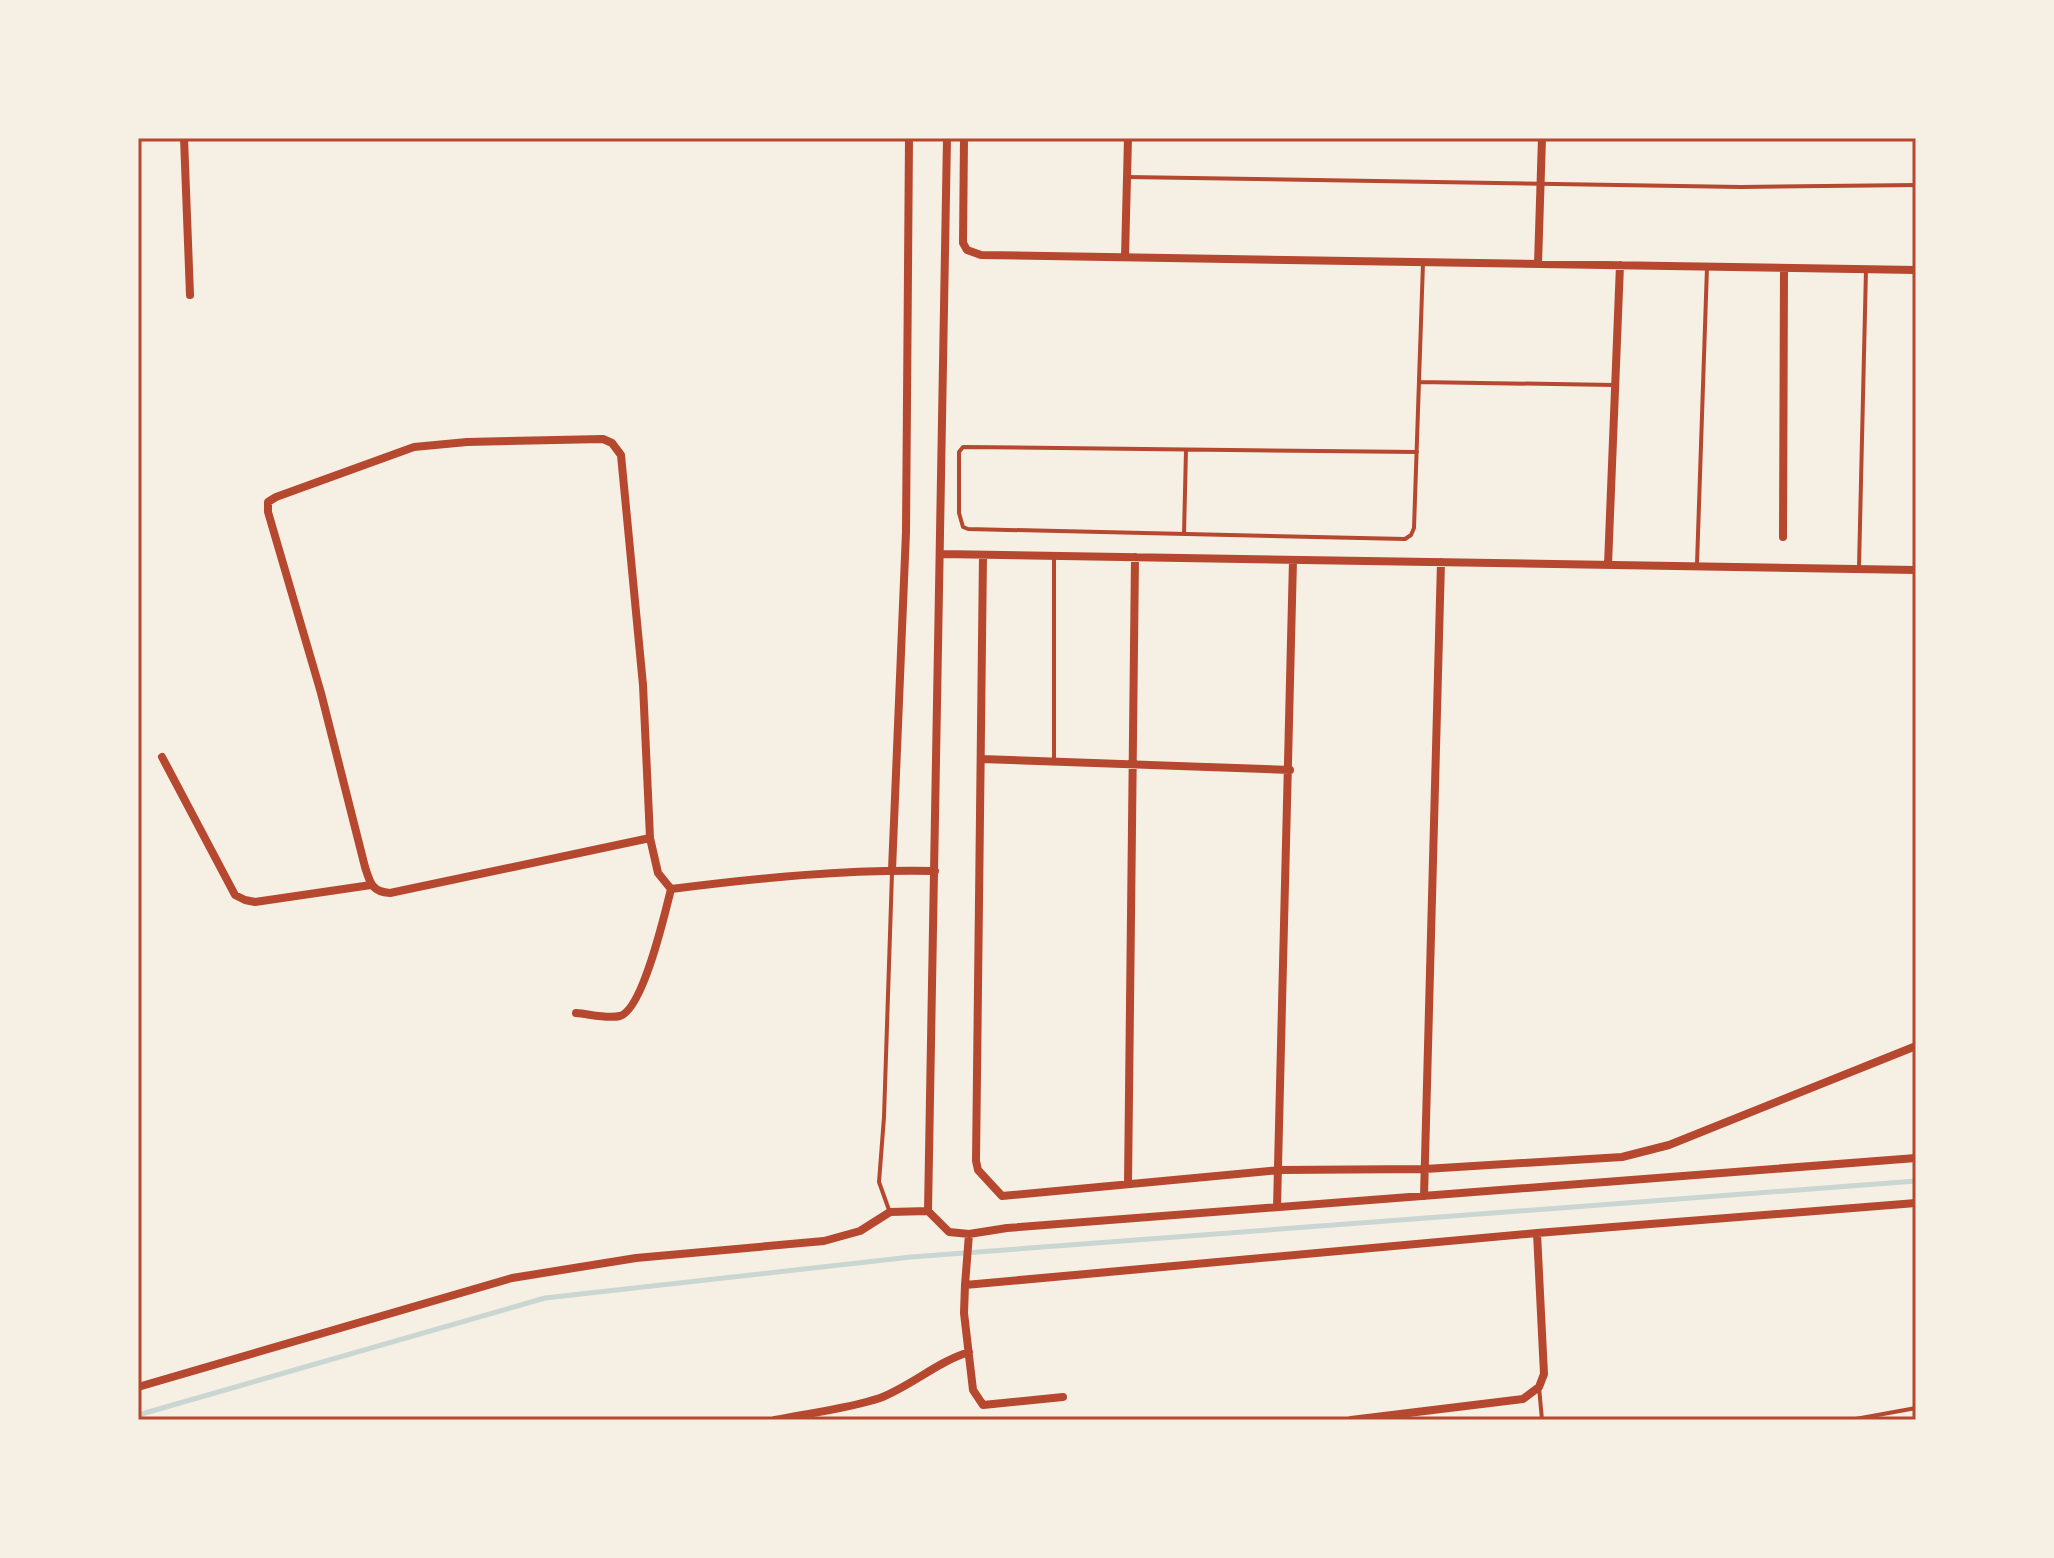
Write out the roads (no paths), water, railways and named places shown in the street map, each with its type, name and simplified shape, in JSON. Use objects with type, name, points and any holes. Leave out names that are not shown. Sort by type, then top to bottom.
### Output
[{"type":"street","points":[[184,138],[190,295]]},
{"type":"street","points":[[892,870],[906,532],[909,138]]},
{"type":"street","points":[[947,138],[928,1211],[949,1232],[969,1234],[1007,1228],[1916,1158]]},
{"type":"street","points":[[964,138],[963,243],[967,250],[981,255],[1916,270]]},
{"type":"street","points":[[1125,257],[1128,138]]},
{"type":"street","points":[[1538,264],[1542,138]]},
{"type":"street","points":[[946,213],[963,214]]},
{"type":"street","points":[[1608,565],[1620,265]]},
{"type":"street","points":[[1783,537],[1784,268]]},
{"type":"street","points":[[650,838],[390,893],[376,890],[371,885],[321,693],[268,512],[268,502],[382,457],[422,446],[603,439],[617,448],[621,455],[643,685],[650,838],[658,873],[671,889]]},
{"type":"street","points":[[941,554],[1916,570]]},
{"type":"street","points":[[983,555],[976,1161],[978,1170],[1002,1196],[1279,1170],[1425,1169],[1622,1157],[1669,1145],[1916,1046]]},
{"type":"street","points":[[1128,1184],[1135,557]]},
{"type":"street","points":[[1277,1207],[1293,560]]},
{"type":"street","points":[[1424,1196],[1441,562]]},
{"type":"street","points":[[162,757],[235,895],[255,902],[371,885]]},
{"type":"street","points":[[981,759],[1290,770]]},
{"type":"street","points":[[671,889],[779,877],[892,870],[935,871]]},
{"type":"street","points":[[576,1013],[617,1017],[631,1007],[644,978],[671,889]]},
{"type":"street","points":[[965,1285],[1537,1233],[1916,1203]]},
{"type":"street","points":[[138,1387],[512,1278],[636,1258],[824,1241],[860,1231],[890,1212],[928,1211]]},
{"type":"street","points":[[1351,1420],[1523,1399],[1539,1387],[1544,1374],[1537,1233]]},
{"type":"street","points":[[969,1234],[964,1313],[973,1390],[983,1405],[1063,1397]]},
{"type":"street","points":[[775,1420],[877,1399],[955,1356],[969,1352]]},
{"type":"lane","points":[[1127,177],[1539,185],[1916,185]]},
{"type":"lane","points":[[1417,452],[963,447],[959,452],[959,513],[963,527],[968,529],[1405,539],[1414,528],[1417,452],[1423,262]]},
{"type":"lane","points":[[1697,566],[1707,267]]},
{"type":"lane","points":[[1859,569],[1866,269]]},
{"type":"lane","points":[[1419,382],[1615,385]]},
{"type":"lane","points":[[1184,534],[1186,450]]},
{"type":"lane","points":[[1054,556],[1054,761]]},
{"type":"lane","points":[[890,1212],[879,1182],[892,870]]},
{"type":"lane","points":[[1539,1387],[1542,1420]]},
{"type":"lane","points":[[1850,1420],[1916,1408]]},
{"type":"waterway","points":[[138,1415],[545,1298],[911,1257],[1916,1181]]}]
